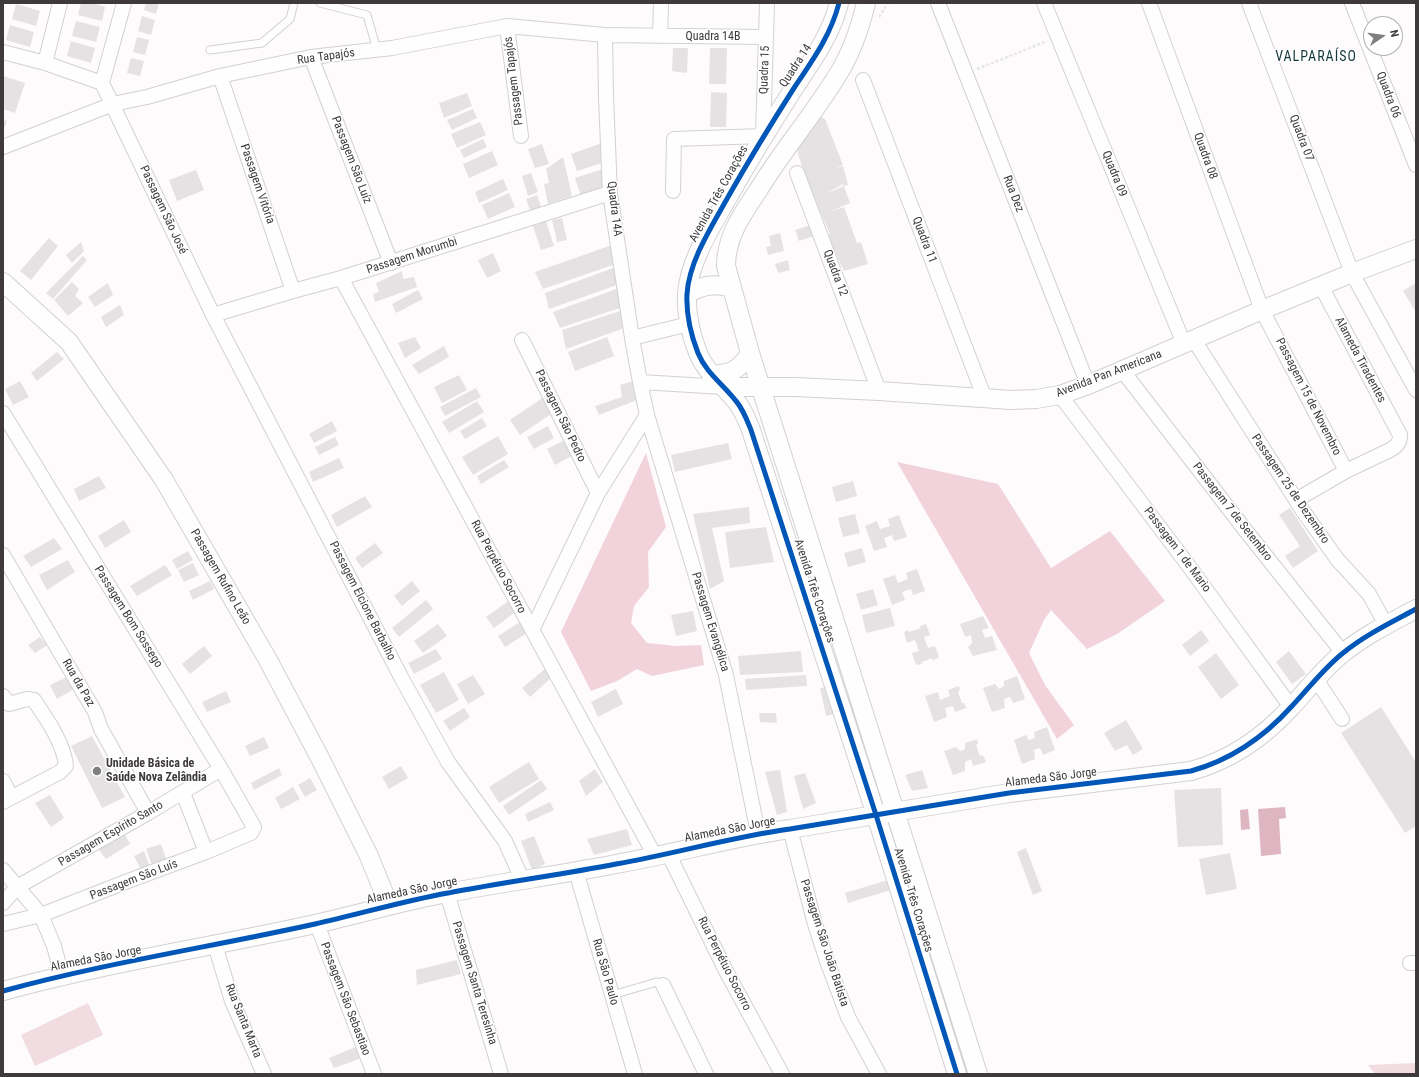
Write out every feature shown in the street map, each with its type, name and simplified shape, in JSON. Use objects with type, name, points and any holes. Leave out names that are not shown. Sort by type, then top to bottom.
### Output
[{"type":"street","points":[[45,63],[60,3]]},
{"type":"street","points":[[3,52],[45,63],[102,83],[124,3]]},
{"type":"street","points":[[660,3],[660,36]]},
{"type":"street","name":"Quadra 15","points":[[763,136],[767,3]]},
{"type":"street","name":"Quadra 14","points":[[763,136],[824,42],[836,15],[839,3]]},
{"type":"street","name":"Avenida Três Corações","points":[[866,3],[862,22],[837,76],[771,169],[738,220],[729,241],[726,255],[726,266],[750,353],[978,1074]]},
{"type":"street","name":"Rua Dez","points":[[938,3],[1088,385]]},
{"type":"street","name":"Quadra 09","points":[[1044,3],[1193,344]]},
{"type":"street","name":"Quadra 08","points":[[1148,3],[1266,316]]},
{"type":"street","name":"Quadra 07","points":[[1250,3],[1352,273],[1416,390]]},
{"type":"street","name":"Quadra 06","points":[[1352,3],[1416,165]]},
{"type":"street","name":"Rua Tapajós","points":[[3,147],[114,104],[147,97],[220,76],[311,57],[392,48],[507,26],[605,35],[660,36]]},
{"type":"street","name":"Passagem Tapajós","points":[[507,26],[521,136]]},
{"type":"street","name":"Quadra 14A","points":[[605,35],[610,193],[640,382]]},
{"type":"street","name":"Quadra 14B","points":[[660,36],[766,37]]},
{"type":"street","name":"Passagem São Luíz","points":[[311,57],[391,263]]},
{"type":"street","name":"Passagem Vitória","points":[[220,76],[293,291]]},
{"type":"street","name":"Quadra 11","points":[[863,80],[985,399]]},
{"type":"street","name":"Passagem São José","points":[[102,83],[114,104],[213,316]]},
{"type":"street","points":[[673,191],[674,139],[763,136]]},
{"type":"street","name":"Avenida Três Corações","points":[[763,136],[716,218],[698,253],[690,278],[687,294],[689,324],[698,354],[707,370],[724,387],[742,410],[751,430],[958,1074]]},
{"type":"street","name":"Quadra 12","points":[[797,173],[879,391]]},
{"type":"street","name":"Passagem Morumbi","points":[[213,316],[391,263],[610,193]]},
{"type":"street","name":"Avenida Pan Americana","points":[[640,382],[724,387],[879,391],[1011,400],[1036,399],[1060,395],[1266,316],[1321,286],[1416,249]]},
{"type":"street","name":"Rua Perpétuo Socorro","points":[[341,278],[532,630],[661,854],[782,1074]]},
{"type":"street","name":"Passagem Rufino Leão","points":[[3,282],[69,342],[164,480],[268,660],[317,751],[368,854],[389,905]]},
{"type":"street","points":[[687,294],[697,288],[709,285],[720,285],[732,288]]},
{"type":"street","name":"Alameda Tiradentes","points":[[1321,286],[1400,435],[1400,442],[1390,450],[1346,471]]},
{"type":"street","name":"Passagem Elcione Barbalho","points":[[213,316],[401,677],[448,762],[505,841],[522,879]]},
{"type":"street","name":"Passagem 15 de Novembro","points":[[1266,316],[1346,471]]},
{"type":"street","points":[[632,338],[689,324]]},
{"type":"street","name":"Passagem São Pedro","points":[[522,340],[598,493]]},
{"type":"street","name":"Passagem 25 de Dezembro","points":[[1193,344],[1296,500],[1337,559],[1369,594],[1386,625]]},
{"type":"street","points":[[711,375],[724,374],[735,370],[744,363],[750,353]]},
{"type":"street","name":"Passagem 7 de Setembro","points":[[1122,370],[1246,531],[1343,653]]},
{"type":"street","name":"Passagem Evangélica","points":[[640,382],[647,415],[726,675],[758,833]]},
{"type":"street","name":"Passagem 1 de Mario","points":[[1060,395],[1191,568],[1291,707]]},
{"type":"street","name":"Passagem Bom Sossego","points":[[3,413],[252,822]]},
{"type":"street","points":[[532,630],[598,493],[647,415]]},
{"type":"street","points":[[1296,500],[1346,471]]},
{"type":"street","name":"Rua da Paz","points":[[3,555],[95,712],[101,729],[148,813]]},
{"type":"street","name":"Alameda São Jorge","points":[[3,991],[62,976],[317,924],[389,905],[522,879],[616,864],[758,833],[1009,793],[1191,771],[1207,767],[1225,759],[1257,739],[1291,707],[1316,679],[1343,653],[1386,625],[1416,609]]},
{"type":"street","points":[[1316,679],[1342,719]]},
{"type":"street","points":[[3,696],[9,704],[27,699],[34,700],[51,727],[66,758],[66,766],[60,772],[7,800],[3,782]]},
{"type":"street","name":"Passagem Espírito Santo","points":[[3,903],[17,887],[183,793],[221,769]]},
{"type":"street","points":[[183,793],[206,852]]},
{"type":"street","name":"Passagem São Luís","points":[[3,924],[41,915],[206,852],[251,833],[254,827],[252,822]]},
{"type":"street","name":"Passagem São João Batista","points":[[790,829],[815,924],[827,961],[848,1017],[879,1074]]},
{"type":"street","points":[[3,870],[41,915],[54,946],[62,976]]},
{"type":"street","name":"Rua São Paulo","points":[[576,871],[635,1074]]},
{"type":"street","name":"Passagem Santa Teresinha","points":[[447,893],[501,1074]]},
{"type":"street","name":"Passagem São Sebastiao","points":[[317,924],[374,1074]]},
{"type":"street","name":"Rua Santa Marta","points":[[215,945],[232,1001],[264,1074]]},
{"type":"street","points":[[663,985],[706,1074]]},
{"type":"lane","points":[[210,50],[262,43],[290,19],[294,3]]},
{"type":"lane","points":[[320,3],[366,16],[377,50]]},
{"type":"lane","points":[[612,994],[657,982],[663,985]]},
{"type":"path","points":[[966,74],[1058,37]]},
{"type":"shaded area","points":[[646,453],[666,527],[648,552],[649,587],[634,606],[631,623],[647,643],[676,646],[701,645],[704,665],[652,676],[637,669],[617,681],[591,691],[561,632]]},
{"type":"shaded area","points":[[897,462],[998,484],[1051,568],[1110,531],[1165,601],[1117,634],[1087,649],[1051,610],[1044,620],[1029,653],[1045,685],[1074,725],[1057,739]]},
{"type":"shaded area","points":[[1285,807],[1286,818],[1279,819],[1281,854],[1261,856],[1258,809]]},
{"type":"shaded area","points":[[1248,809],[1250,829],[1241,830],[1240,810]]},
{"type":"shaded area","points":[[88,1003],[103,1035],[35,1066],[21,1035]]},
{"type":"shaded area","points":[[1416,1063],[1416,1074],[1375,1074],[1368,1065]]},
{"type":"building","points":[[81,3],[93,3],[105,7],[102,21],[78,15]]},
{"type":"building","points":[[146,3],[159,3],[156,14],[144,10]]},
{"type":"building","points":[[16,4],[40,11],[36,26],[12,19]]},
{"type":"building","points":[[142,16],[155,20],[151,35],[138,31]]},
{"type":"building","points":[[76,21],[100,27],[96,42],[72,36]]},
{"type":"building","points":[[10,25],[34,32],[30,47],[6,40]]},
{"type":"building","points":[[137,37],[149,40],[145,55],[133,52]]},
{"type":"building","points":[[71,41],[95,48],[91,63],[67,56]]},
{"type":"building","points":[[673,48],[688,48],[687,73],[672,71]]},
{"type":"building","points":[[710,48],[727,48],[726,84],[709,84]]},
{"type":"building","points":[[131,58],[144,61],[140,76],[127,73]]},
{"type":"building","points":[[3,76],[25,83],[15,113],[3,109]]},
{"type":"building","points":[[711,92],[727,93],[726,127],[710,127]]},
{"type":"building","points":[[467,93],[472,106],[444,118],[439,103]]},
{"type":"building","points":[[473,109],[477,118],[452,130],[447,120]]},
{"type":"building","points":[[819,116],[825,119],[843,165],[835,169],[843,166],[848,185],[844,186],[850,203],[831,211],[844,207],[857,243],[861,242],[868,264],[844,271],[827,235],[830,234],[805,177],[797,150]],"holes":[[[843,184],[844,186],[825,194]]]},
{"type":"building","points":[[3,120],[7,121],[3,131]]},
{"type":"building","points":[[480,122],[486,135],[457,148],[451,134]]},
{"type":"building","points":[[483,139],[487,147],[464,158],[460,150]]},
{"type":"building","points":[[602,143],[608,161],[577,171],[571,154]]},
{"type":"building","points":[[542,144],[549,164],[535,168],[528,149]]},
{"type":"building","points":[[492,151],[498,165],[469,178],[463,164]]},
{"type":"building","points":[[563,157],[572,196],[548,204],[544,184],[549,183],[546,169]]},
{"type":"building","points":[[603,169],[608,187],[581,196],[575,178]]},
{"type":"building","points":[[196,170],[204,190],[177,201],[169,180]]},
{"type":"building","points":[[531,173],[538,192],[528,196],[522,176]]},
{"type":"building","points":[[503,179],[508,190],[479,203],[475,192]]},
{"type":"building","points":[[509,193],[515,207],[488,219],[482,205]]},
{"type":"building","points":[[537,195],[541,207],[530,210],[526,199]]},
{"type":"building","points":[[562,218],[567,240],[557,242],[552,220]]},
{"type":"building","points":[[546,221],[554,246],[541,250],[533,226]]},
{"type":"building","points":[[810,225],[814,236],[799,241],[795,230]]},
{"type":"building","points":[[780,233],[784,251],[768,255],[766,247],[771,246],[769,236]]},
{"type":"building","points":[[49,238],[58,246],[31,280],[20,271]]},
{"type":"building","points":[[81,242],[84,251],[72,263],[66,255]]},
{"type":"building","points":[[612,245],[616,264],[543,289],[535,272]]},
{"type":"building","points":[[493,253],[501,271],[487,278],[478,260]]},
{"type":"building","points":[[83,256],[87,260],[53,299],[46,293]]},
{"type":"building","points":[[788,260],[790,270],[778,273],[775,264]]},
{"type":"building","points":[[616,267],[620,284],[549,309],[545,293]]},
{"type":"building","points":[[402,271],[403,279],[414,277],[417,287],[375,302],[373,294],[379,292],[376,283]]},
{"type":"building","points":[[72,282],[79,289],[75,296],[83,303],[68,316],[54,300]]},
{"type":"building","points":[[108,283],[113,295],[95,307],[88,297]]},
{"type":"building","points":[[1416,283],[1416,312],[1403,291]]},
{"type":"building","points":[[619,288],[623,307],[560,328],[553,312]]},
{"type":"building","points":[[418,290],[423,299],[396,313],[392,304]]},
{"type":"building","points":[[120,305],[124,315],[106,327],[101,317]]},
{"type":"building","points":[[623,310],[627,327],[566,349],[562,330]]},
{"type":"building","points":[[415,337],[421,348],[405,358],[398,343]]},
{"type":"building","points":[[607,337],[614,356],[575,371],[568,352]]},
{"type":"building","points":[[444,346],[449,357],[419,374],[412,365]]},
{"type":"building","points":[[57,352],[64,359],[37,381],[31,373]]},
{"type":"building","points":[[459,375],[467,390],[442,403],[434,387]]},
{"type":"building","points":[[636,380],[642,398],[599,415],[595,406],[622,397],[620,385]]},
{"type":"building","points":[[20,381],[29,397],[13,405],[5,389]]},
{"type":"building","points":[[476,388],[481,397],[445,416],[440,407]]},
{"type":"building","points":[[544,397],[554,412],[520,435],[510,420]]},
{"type":"building","points":[[477,401],[484,412],[449,433],[442,422]]},
{"type":"building","points":[[482,418],[487,426],[465,439],[460,431]]},
{"type":"building","points":[[332,421],[337,431],[314,443],[309,434]]},
{"type":"building","points":[[548,426],[554,438],[534,449],[527,437]]},
{"type":"building","points":[[498,436],[508,454],[473,475],[462,457]]},
{"type":"building","points":[[335,437],[339,445],[319,455],[315,447]]},
{"type":"building","points":[[569,438],[577,453],[555,465],[547,449]]},
{"type":"building","points":[[728,443],[732,459],[675,472],[671,455]]},
{"type":"building","points":[[339,458],[344,468],[313,482],[309,472]]},
{"type":"building","points":[[504,460],[509,467],[481,484],[477,476]]},
{"type":"building","points":[[99,476],[106,488],[79,501],[74,489]]},
{"type":"building","points":[[853,481],[857,496],[836,502],[832,487]]},
{"type":"building","points":[[365,496],[372,507],[337,527],[331,515]]},
{"type":"building","points":[[749,507],[750,523],[712,528],[724,581],[710,589],[693,514]]},
{"type":"building","points":[[1290,508],[1318,551],[1293,568],[1285,556],[1300,546],[1279,515]]},
{"type":"building","points":[[855,514],[860,533],[843,537],[838,518]]},
{"type":"building","points":[[899,515],[907,537],[894,541],[892,535],[884,538],[887,547],[874,551],[865,526],[877,521],[880,529],[890,526],[888,519]]},
{"type":"building","points":[[124,520],[131,532],[105,548],[98,536]]},
{"type":"building","points":[[766,527],[774,562],[730,568],[725,532]]},
{"type":"building","points":[[54,538],[62,549],[31,567],[23,556]]},
{"type":"building","points":[[375,543],[383,553],[362,568],[355,558]]},
{"type":"building","points":[[862,548],[866,562],[848,567],[844,553]]},
{"type":"building","points":[[188,551],[193,560],[177,569],[172,560]]},
{"type":"building","points":[[68,560],[75,572],[47,590],[39,575]]},
{"type":"building","points":[[193,563],[199,575],[184,582],[178,570]]},
{"type":"building","points":[[165,565],[172,575],[137,596],[130,586]]},
{"type":"building","points":[[917,569],[925,591],[913,595],[911,589],[902,592],[905,600],[892,605],[883,579],[895,575],[898,583],[908,579],[906,573]]},
{"type":"building","points":[[210,581],[214,589],[193,600],[189,591]]},
{"type":"building","points":[[412,581],[420,591],[402,606],[394,596]]},
{"type":"building","points":[[873,589],[878,605],[861,610],[856,594]]},
{"type":"building","points":[[426,600],[433,609],[399,637],[392,628]]},
{"type":"building","points":[[510,600],[518,610],[494,628],[486,617]]},
{"type":"building","points":[[890,608],[895,626],[866,633],[862,615]]},
{"type":"building","points":[[693,611],[697,631],[676,636],[671,615]]},
{"type":"building","points":[[983,616],[989,628],[982,630],[985,638],[992,636],[997,650],[973,656],[968,647],[972,643],[971,635],[965,637],[960,624]]},
{"type":"building","points":[[520,622],[527,633],[505,647],[498,636]]},
{"type":"building","points":[[438,624],[447,636],[423,653],[414,641]]},
{"type":"building","points":[[926,624],[930,635],[924,637],[928,648],[935,646],[939,657],[933,661],[932,658],[922,662],[922,664],[916,665],[912,653],[919,651],[915,640],[907,643],[904,632],[921,628],[920,626]]},
{"type":"building","points":[[1201,630],[1209,641],[1190,656],[1182,645]]},
{"type":"building","points":[[40,637],[47,645],[35,653],[28,645]]},
{"type":"building","points":[[204,646],[212,656],[190,674],[182,664]]},
{"type":"building","points":[[436,649],[442,659],[414,674],[408,663]]},
{"type":"building","points":[[801,651],[803,672],[740,675],[738,656]]},
{"type":"building","points":[[1289,651],[1306,674],[1292,684],[1276,662]]},
{"type":"building","points":[[1216,653],[1239,685],[1221,699],[1198,667]]},
{"type":"building","points":[[546,668],[553,676],[530,697],[522,688]]},
{"type":"building","points":[[444,672],[459,700],[436,713],[420,685]]},
{"type":"building","points":[[473,675],[485,694],[468,704],[457,684]]},
{"type":"building","points":[[806,675],[807,686],[746,690],[745,679]]},
{"type":"building","points":[[69,676],[77,687],[57,699],[50,685]]},
{"type":"building","points":[[1017,676],[1025,699],[1013,703],[1010,697],[1004,699],[1005,708],[992,712],[983,688],[995,684],[999,689],[1004,686],[1004,681]]},
{"type":"building","points":[[834,686],[840,713],[826,716],[820,688]]},
{"type":"building","points":[[959,686],[960,690],[958,692],[962,703],[964,703],[966,708],[955,712],[953,706],[945,708],[947,717],[934,722],[925,696],[938,692],[940,700],[950,696],[948,690]]},
{"type":"building","points":[[616,689],[623,704],[598,717],[591,702]]},
{"type":"building","points":[[226,691],[231,702],[207,712],[202,702]]},
{"type":"building","points":[[1381,707],[1416,762],[1416,826],[1405,833],[1341,733]]},
{"type":"building","points":[[464,708],[470,717],[450,731],[443,721]]},
{"type":"building","points":[[759,713],[776,713],[777,723],[760,722]]},
{"type":"building","points":[[1126,720],[1143,749],[1133,755],[1127,745],[1115,751],[1104,733]]},
{"type":"building","points":[[1047,727],[1055,750],[1043,755],[1040,748],[1034,750],[1035,759],[1022,764],[1014,740],[1026,735],[1029,740],[1035,738],[1034,732]]},
{"type":"building","name":"Unidade Básica de Saúde Nova Zelândia","points":[[92,736],[125,797],[102,808],[71,746]]},
{"type":"building","points":[[264,737],[269,748],[250,756],[245,746]]},
{"type":"building","points":[[977,739],[978,743],[976,745],[980,756],[983,755],[986,762],[973,766],[971,759],[965,762],[965,771],[953,775],[944,751],[956,747],[960,751],[965,749],[965,743]]},
{"type":"building","points":[[529,762],[539,779],[499,803],[489,787]]},
{"type":"building","points":[[401,766],[408,778],[389,789],[382,777]]},
{"type":"building","points":[[279,768],[282,775],[254,790],[251,783]]},
{"type":"building","points":[[595,769],[603,782],[586,796],[579,781]]},
{"type":"building","points":[[780,770],[787,812],[777,815],[765,772]]},
{"type":"building","points":[[922,770],[928,788],[912,791],[905,775]]},
{"type":"building","points":[[805,773],[816,803],[803,809],[794,776]]},
{"type":"building","points":[[310,778],[317,790],[305,797],[298,785]]},
{"type":"building","points":[[541,780],[547,789],[509,815],[503,806]]},
{"type":"building","points":[[293,787],[300,799],[281,809],[275,798]]},
{"type":"building","points":[[1221,788],[1223,845],[1178,847],[1174,790]]},
{"type":"building","points":[[50,795],[64,818],[51,827],[35,803]]},
{"type":"building","points":[[550,802],[554,810],[528,822],[525,814]]},
{"type":"building","points":[[627,829],[632,845],[594,855],[587,839]]},
{"type":"building","points":[[124,833],[130,844],[106,859],[98,849]]},
{"type":"building","points":[[534,836],[545,864],[532,870],[521,841]]},
{"type":"building","points":[[161,844],[167,861],[152,866],[146,849]]},
{"type":"building","points":[[1026,848],[1042,891],[1033,895],[1017,852]]},
{"type":"building","points":[[144,851],[150,867],[142,871],[134,856]]},
{"type":"building","points":[[1230,853],[1237,889],[1206,895],[1199,859]]},
{"type":"building","points":[[888,880],[891,890],[848,903],[845,893]]},
{"type":"building","points":[[457,960],[461,974],[417,985],[416,970]]},
{"type":"building","points":[[358,1046],[362,1058],[334,1068],[329,1058]]},
{"type":"cycle path","points":[[839,3],[836,15],[826,37],[752,156],[702,244],[692,269],[687,294],[687,309],[693,339],[701,360],[705,367],[738,404],[745,415],[751,430],[876,815],[957,1074]]},
{"type":"cycle path","points":[[3,991],[80,972],[315,924],[431,896],[638,860],[746,836],[1009,793],[1191,771],[1233,754],[1259,737],[1282,717],[1323,672],[1351,646],[1416,609]]},
{"type":"place","name":"Unidade Básica de Saúde Nova Zelândia","points":[[97,771]]},
{"type":"district","name":"VALPARAÍSO","points":[[1316,57]]}]
